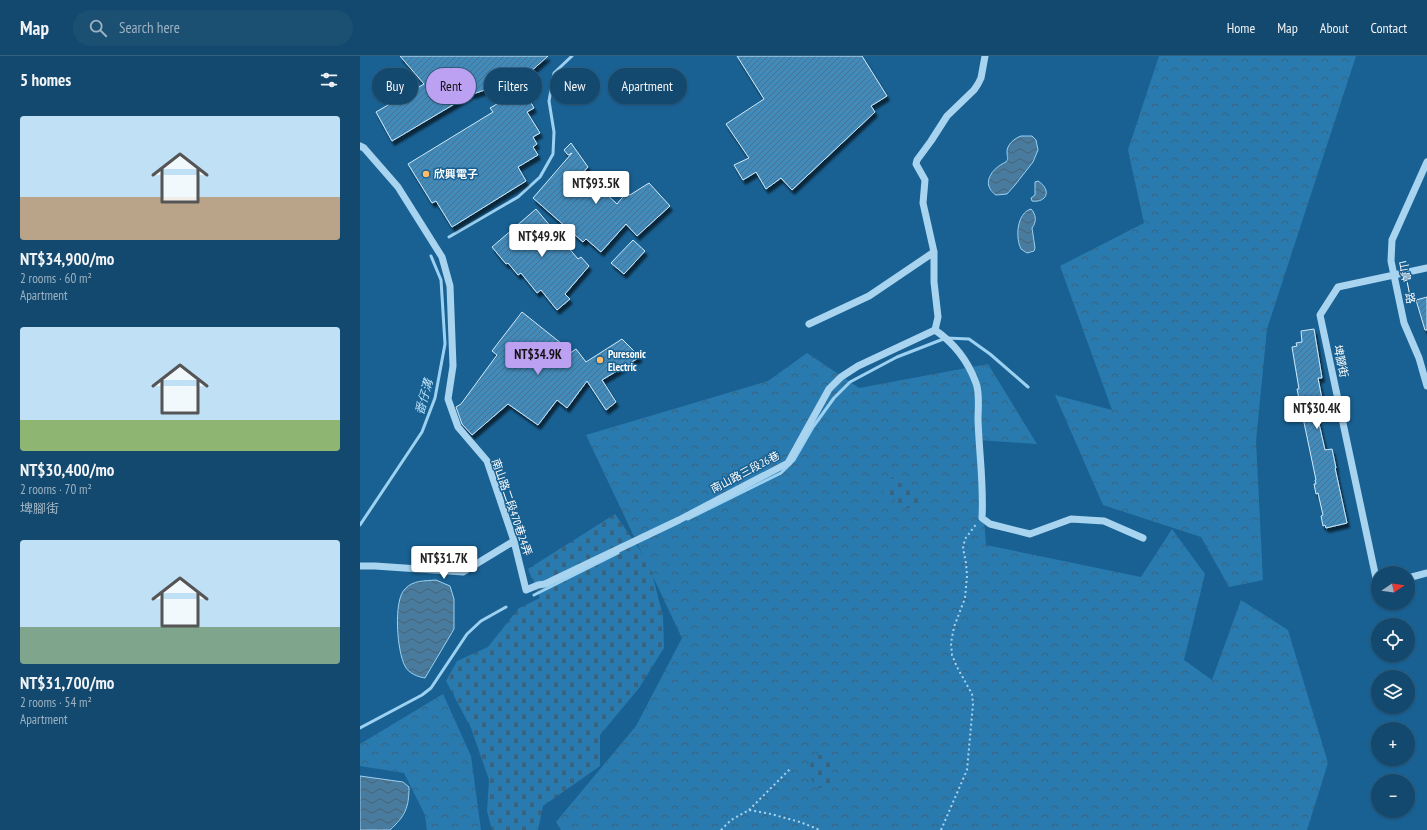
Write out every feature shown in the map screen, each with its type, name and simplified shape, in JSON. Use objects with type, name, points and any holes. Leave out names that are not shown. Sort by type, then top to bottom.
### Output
[{"type":"street","points":[[985,56],[981,78],[978,84],[974,90],[947,116],[917,160],[916,164],[924,180],[923,203],[934,252],[934,282],[938,317],[935,330],[957,349],[976,384],[983,491],[982,518],[990,524],[1030,534],[1071,519],[1104,521],[1143,538]]},
{"type":"street","name":"南山路二段470巷24弄","points":[[360,146],[364,148],[398,187],[442,257],[450,286],[453,366],[448,399],[458,427],[487,461],[514,542],[526,590]]},
{"type":"street","name":"山鼻一路","points":[[1427,162],[1392,240],[1391,262],[1404,323],[1427,386]]},
{"type":"street","points":[[809,324],[869,296],[934,252]]},
{"type":"street","name":"埤腳街","points":[[1374,566],[1320,315],[1338,287],[1427,268]]},
{"type":"street","name":"南山路三段26巷","points":[[526,590],[545,584],[679,520],[788,463],[833,384],[849,371],[858,366],[935,330]]},
{"type":"street","points":[[360,566],[463,572],[514,542]]},
{"type":"street","points":[[1415,576],[1427,573]]},
{"type":"path","points":[[942,830],[967,770],[973,704],[972,694],[952,655],[951,643],[954,627],[964,598],[967,576],[966,563],[962,548],[965,539],[982,518]]},
{"type":"path","points":[[721,830],[731,820],[749,810],[791,768]]},
{"type":"path","points":[[749,810],[800,822],[820,830]]},
{"type":"green space","points":[[1159,56],[1356,56],[1267,329],[1256,441],[1263,580],[1229,587],[1201,537],[1103,505],[1055,395],[1112,410],[1060,266],[1144,223],[1128,150]]},
{"type":"green space","points":[[807,353],[859,388],[988,364],[1037,444],[978,440],[986,545],[1141,577],[1172,529],[1205,574],[1184,660],[1212,680],[1241,600],[1288,630],[1328,763],[1307,830],[561,830],[556,822],[636,726],[682,638],[586,435],[768,381]]},
{"type":"green space","points":[[892,477],[904,486],[916,491],[919,501],[912,509],[902,507],[894,499],[882,494]]},
{"type":"green space","points":[[615,514],[651,569],[663,616],[664,648],[639,688],[600,735],[600,766],[543,806],[538,830],[492,830],[487,811],[489,780],[471,728],[446,681],[457,661],[488,647],[519,608],[540,598],[528,569]]},
{"type":"green space","points":[[443,694],[471,756],[481,830],[427,830],[425,815],[404,773],[360,766],[360,744]]},
{"type":"green space","points":[[823,754],[832,766],[833,779],[827,788],[818,788],[814,784],[811,777],[811,758]]},
{"type":"water","points":[[1021,136],[1032,136],[1036,140],[1038,150],[1033,162],[1007,194],[996,195],[991,191],[988,181],[992,172],[1006,162],[1008,158],[1007,150],[1009,145],[1016,138]]},
{"type":"water","points":[[1038,181],[1045,188],[1046,195],[1041,200],[1032,201],[1031,198],[1035,195],[1035,182]]},
{"type":"water","points":[[1031,209],[1035,218],[1035,223],[1032,228],[1035,248],[1034,251],[1027,253],[1021,249],[1019,244],[1018,226],[1026,211]]},
{"type":"water","points":[[436,580],[450,586],[454,599],[454,629],[425,678],[416,676],[408,671],[402,659],[398,638],[399,604],[401,595],[408,586],[419,582]]},
{"type":"water","points":[[360,776],[403,782],[409,787],[407,806],[403,816],[390,830],[360,830]]},
{"type":"building","points":[[400,56],[548,56],[535,68],[484,68],[484,90],[476,93],[476,68],[426,68],[426,104],[454,104],[392,141],[376,112],[390,104],[418,104],[418,88],[424,84],[418,77],[418,68],[410,68]]},
{"type":"building","points":[[737,56],[862,56],[887,96],[871,106],[875,112],[792,190],[781,178],[766,189],[756,172],[743,180],[734,165],[749,158],[726,124],[764,99]]},
{"type":"building","points":[[497,104],[532,104],[534,108],[527,112],[540,133],[533,137],[537,144],[533,147],[538,155],[518,167],[526,181],[452,227],[436,201],[432,203],[408,164],[493,112],[490,108]]},
{"type":"building","points":[[571,143],[588,167],[578,178],[596,193],[600,188],[617,204],[626,193],[630,195],[649,183],[670,206],[637,236],[626,224],[601,252],[586,239],[583,242],[533,198],[572,153],[568,155],[564,150]]},
{"type":"building","points":[[536,209],[578,259],[581,257],[589,266],[565,294],[570,299],[557,310],[541,290],[537,293],[521,273],[518,275],[508,263],[506,264],[492,247]]},
{"type":"building","points":[[633,240],[645,251],[624,274],[611,263]]},
{"type":"building","points":[[1427,297],[1427,330],[1425,330],[1416,300]]},
{"type":"building","points":[[522,312],[562,344],[563,358],[576,349],[586,362],[622,339],[640,357],[602,380],[616,402],[606,410],[587,381],[567,408],[557,400],[538,425],[508,404],[472,435],[462,424],[456,407],[461,404],[497,355],[492,351]]},
{"type":"building","points":[[1314,329],[1322,378],[1318,378],[1323,404],[1315,406],[1325,450],[1332,449],[1347,523],[1326,528],[1325,525],[1323,526],[1321,516],[1323,515],[1318,493],[1316,494],[1314,484],[1316,484],[1316,480],[1297,389],[1299,389],[1292,347],[1297,346],[1296,343],[1302,342],[1301,331]]},
{"type":"waterway","name":"番仔溝","points":[[449,237],[518,197],[540,177],[553,154],[554,132],[549,101],[554,73],[572,56]]},
{"type":"waterway","name":"番仔溝","points":[[360,525],[422,432],[435,398],[445,344],[441,280],[431,256]]},
{"type":"waterway","points":[[688,519],[781,473],[794,460],[813,427],[834,398],[850,382],[897,357],[946,338],[969,339],[990,354],[1028,387]]},
{"type":"waterway","points":[[534,595],[618,553]]},
{"type":"waterway","points":[[360,728],[422,695],[431,688],[467,634],[481,621],[506,607]]},
{"type":"place","name":"欣興電子","points":[[426,174]]},
{"type":"place","name":"Puresonic Electric","points":[[600,360]]}]
